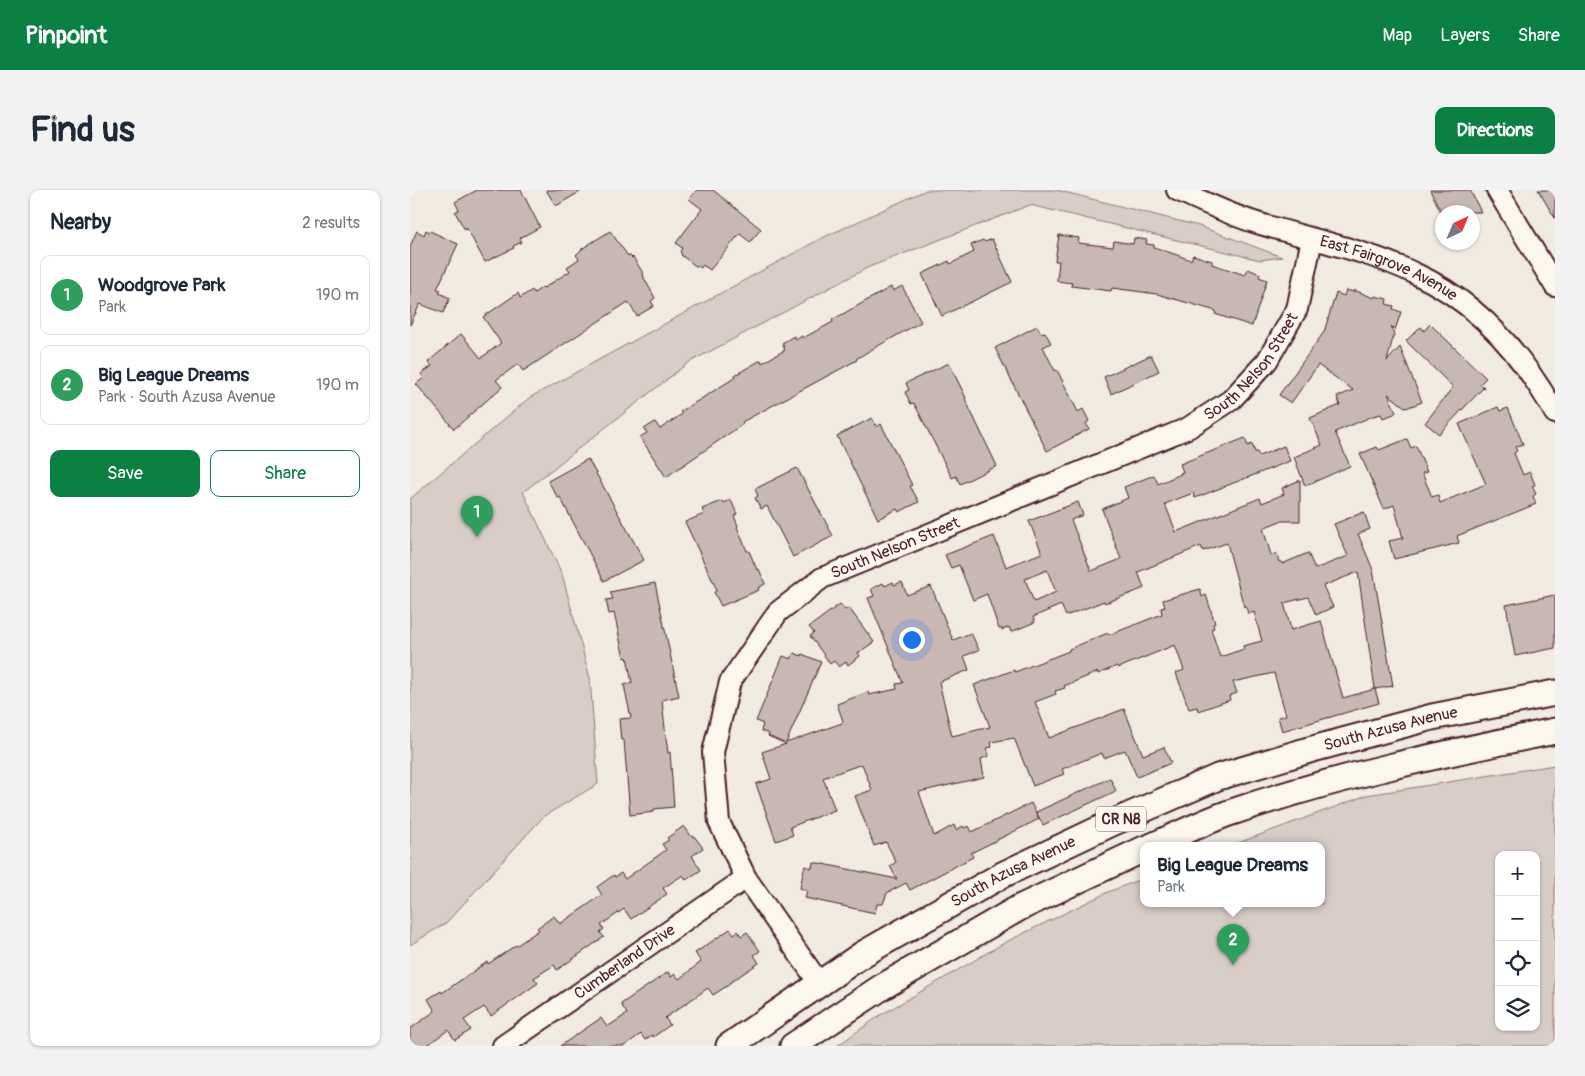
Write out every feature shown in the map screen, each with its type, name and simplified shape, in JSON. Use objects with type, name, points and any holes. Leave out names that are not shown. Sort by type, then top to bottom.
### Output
[{"type":"main road","name":"South Azusa Avenue","points":[[729,1046],[863,954],[1002,875],[1112,823],[1218,777],[1432,717],[1555,693]]},
{"type":"main road","name":"CR N8","points":[[1161,842],[1231,812],[1319,786],[1441,754],[1555,731]]},
{"type":"main road","name":"CR N8","points":[[793,1046],[882,986],[1019,908],[1140,852]]},
{"type":"street","name":"East Fairgrove Avenue","points":[[1177,190],[1252,222],[1370,255],[1415,273],[1454,296],[1491,325],[1521,360],[1555,413]]},
{"type":"street","points":[[1497,190],[1555,286]]},
{"type":"street","name":"South Nelson Street","points":[[819,983],[746,878],[719,822],[714,752],[730,682],[778,612],[822,578],[1188,428],[1231,400],[1267,360],[1297,310],[1312,239]]},
{"type":"street","name":"Cumberland Drive","points":[[503,1046],[746,878]]},
{"type":"shaded area","points":[[926,190],[1056,190],[1199,226],[1282,257],[1260,260],[1030,205],[869,267],[688,363],[523,492],[562,574],[590,678],[598,784],[544,816],[446,923],[410,945],[410,499],[529,398],[818,240]]},
{"type":"shaded area","points":[[1555,765],[1555,1046],[837,1046],[879,1016],[1004,943],[1108,892],[1140,880],[1140,907],[1325,907],[1325,842],[1241,842],[1367,795]]},
{"type":"building","points":[[477,190],[521,190],[540,227],[520,238],[522,242],[513,246],[514,248],[485,262],[466,227],[465,230],[455,212],[459,210],[455,202]]},
{"type":"building","points":[[546,190],[583,190],[556,206]]},
{"type":"building","points":[[697,190],[713,190],[761,229],[750,242],[740,234],[710,270],[703,265],[701,268],[697,267],[681,255],[682,248],[676,243],[702,209],[689,199]]},
{"type":"building","points":[[1430,190],[1470,190],[1478,205],[1438,205]]},
{"type":"building","points":[[1538,190],[1555,190],[1555,218]]},
{"type":"building","points":[[426,230],[458,244],[437,289],[441,290],[439,293],[450,298],[443,313],[420,304],[410,325],[410,246],[417,231],[424,235]]},
{"type":"building","points":[[610,231],[628,256],[633,257],[643,273],[655,298],[651,301],[654,306],[637,316],[628,302],[523,371],[518,364],[496,380],[502,387],[454,429],[416,384],[424,378],[421,374],[432,366],[428,362],[461,334],[481,358],[501,343],[483,317],[518,293],[520,298],[532,290],[534,293],[570,271],[567,267],[579,259],[576,255],[583,248]]},
{"type":"building","points":[[1059,235],[1079,238],[1078,243],[1113,247],[1114,241],[1133,244],[1134,238],[1147,240],[1146,244],[1154,245],[1154,247],[1191,260],[1193,255],[1212,261],[1212,264],[1245,275],[1248,269],[1260,274],[1259,277],[1267,280],[1252,326],[1215,314],[1216,311],[1157,294],[1112,288],[1111,291],[1071,286],[1072,283],[1057,281],[1059,261],[1055,261]]},
{"type":"building","points":[[992,239],[1012,282],[942,316],[922,274],[949,261],[950,264],[974,252],[971,245],[983,240],[985,242]]},
{"type":"building","points":[[902,286],[921,322],[869,351],[857,360],[742,422],[743,424],[666,477],[640,437],[647,433],[644,429],[655,422],[660,429],[682,414],[680,412],[736,377],[735,375],[761,360],[762,363],[785,350],[782,343],[794,336],[796,340],[802,336],[803,338],[891,287],[893,291]]},
{"type":"building","points":[[1346,290],[1354,292],[1354,290],[1374,298],[1375,296],[1387,299],[1386,304],[1394,306],[1393,309],[1401,312],[1395,330],[1391,326],[1394,334],[1387,361],[1400,347],[1422,402],[1406,408],[1388,394],[1396,412],[1394,414],[1383,418],[1381,414],[1373,416],[1335,432],[1350,466],[1305,486],[1294,457],[1322,445],[1310,418],[1340,405],[1337,397],[1353,390],[1318,365],[1291,403],[1279,395],[1324,332],[1336,293],[1344,296]]},
{"type":"building","points":[[1430,324],[1486,378],[1480,384],[1484,387],[1439,434],[1425,423],[1453,387],[1406,341],[1418,329],[1421,327],[1424,331]]},
{"type":"building","points":[[1037,326],[1041,333],[1045,332],[1051,343],[1043,347],[1055,371],[1057,370],[1078,412],[1083,409],[1089,421],[1086,423],[1089,429],[1047,451],[995,348]]},
{"type":"building","points":[[1151,355],[1159,371],[1111,394],[1104,377]]},
{"type":"building","points":[[949,363],[997,466],[960,484],[956,476],[952,478],[914,403],[911,404],[905,392],[909,390],[906,383]]},
{"type":"building","points":[[1498,407],[1500,411],[1508,408],[1523,444],[1515,447],[1517,451],[1514,453],[1523,475],[1530,472],[1535,485],[1532,486],[1536,494],[1533,496],[1536,504],[1457,536],[1459,543],[1394,559],[1389,541],[1403,538],[1394,505],[1384,509],[1360,454],[1377,447],[1379,450],[1407,439],[1411,448],[1416,446],[1427,472],[1422,473],[1432,497],[1438,495],[1440,503],[1486,484],[1459,424]]},
{"type":"building","points":[[872,418],[877,427],[881,424],[919,502],[899,512],[897,509],[878,519],[837,436]]},
{"type":"building","points":[[1245,438],[1248,446],[1252,444],[1259,456],[1284,446],[1290,461],[1195,498],[1193,493],[1165,504],[1176,532],[1260,498],[1262,503],[1284,494],[1282,488],[1300,480],[1300,521],[1280,521],[1263,528],[1271,555],[1277,554],[1279,562],[1281,561],[1282,564],[1308,553],[1315,569],[1348,556],[1334,524],[1364,512],[1370,529],[1358,534],[1373,570],[1393,686],[1375,689],[1379,703],[1282,731],[1278,717],[1286,715],[1274,673],[1233,682],[1237,693],[1229,696],[1230,700],[1198,711],[1197,707],[1189,709],[1176,673],[1184,670],[1175,645],[1118,668],[1117,666],[1098,674],[1098,672],[1064,686],[1065,688],[1055,691],[1056,694],[1035,702],[1049,738],[1124,709],[1143,755],[1164,747],[1171,763],[1137,777],[1125,750],[1104,758],[1102,753],[1062,769],[1064,774],[1033,786],[1014,738],[991,742],[992,747],[987,748],[989,756],[981,759],[984,777],[919,792],[934,836],[954,825],[956,830],[963,826],[964,828],[969,826],[972,832],[1031,803],[1039,819],[971,853],[973,857],[910,890],[906,883],[887,893],[883,904],[877,904],[875,913],[805,898],[807,891],[800,888],[804,869],[805,866],[812,868],[813,862],[897,879],[890,866],[896,862],[886,842],[874,846],[855,796],[872,790],[862,764],[823,778],[835,810],[790,827],[793,835],[776,841],[756,784],[771,779],[762,752],[786,744],[761,731],[763,724],[756,721],[783,656],[791,659],[794,653],[801,656],[802,654],[821,662],[786,743],[842,723],[837,704],[868,692],[869,695],[897,689],[896,684],[903,683],[868,598],[874,596],[871,589],[883,583],[885,586],[893,582],[894,585],[902,582],[907,595],[931,586],[953,640],[971,633],[979,650],[964,656],[969,670],[939,682],[952,736],[990,727],[974,685],[1014,670],[1015,672],[1069,651],[1069,649],[1108,633],[1109,635],[1162,614],[1161,608],[1165,607],[1163,600],[1200,589],[1202,597],[1206,595],[1215,623],[1213,624],[1214,628],[1211,629],[1220,657],[1244,649],[1243,646],[1262,641],[1254,612],[1248,614],[1246,606],[1244,607],[1227,543],[1203,551],[1201,546],[1138,572],[1144,588],[1132,593],[1105,603],[1104,601],[1066,616],[1061,605],[1033,617],[1035,622],[1011,632],[1009,627],[1002,630],[1001,628],[999,629],[987,594],[973,600],[959,565],[951,568],[945,555],[994,536],[1006,567],[1042,553],[1029,521],[1078,502],[1083,515],[1071,520],[1091,571],[1094,570],[1121,559],[1102,509],[1128,498],[1124,487],[1154,475],[1158,484],[1181,474],[1183,472],[1180,464]],"holes":[[[1047,570],[1056,592],[1034,602],[1025,579]],[[1358,572],[1375,689],[1343,698],[1321,621],[1291,630],[1284,603],[1308,597],[1316,615],[1333,607],[1323,586]]]},
{"type":"building","points":[[588,459],[644,560],[604,581],[560,497],[558,498],[548,481]]},
{"type":"building","points":[[797,468],[833,536],[793,557],[767,506],[761,509],[755,498],[758,496],[755,489]]},
{"type":"building","points":[[731,500],[737,514],[734,516],[737,527],[747,551],[749,551],[757,570],[759,569],[765,584],[758,588],[759,590],[721,606],[714,592],[717,590],[685,522],[704,514],[702,509],[722,501],[723,503]]},
{"type":"building","points":[[655,583],[679,696],[662,700],[668,753],[670,752],[674,807],[654,809],[654,812],[630,815],[624,740],[621,740],[619,719],[631,718],[624,685],[632,683],[627,657],[624,658],[614,613],[609,614],[606,600],[613,599],[610,592]]},
{"type":"building","points":[[1555,595],[1555,648],[1515,656],[1506,605]]},
{"type":"building","points":[[840,604],[845,610],[849,608],[874,642],[858,653],[860,656],[848,665],[846,662],[839,667],[834,661],[830,664],[810,636],[814,633],[809,627]]},
{"type":"building","points":[[1110,778],[1116,791],[1043,825],[1036,812]]},
{"type":"building","points":[[684,826],[703,848],[692,856],[701,870],[686,880],[683,875],[663,888],[667,894],[631,919],[624,909],[601,925],[604,929],[600,932],[604,937],[557,970],[554,965],[534,978],[538,983],[491,1016],[484,1007],[464,1020],[471,1030],[455,1040],[448,1030],[426,1046],[410,1046],[410,1029],[435,1011],[428,999],[441,991],[442,993],[487,962],[488,964],[516,946],[539,930],[537,928],[554,916],[560,924],[602,895],[597,887],[614,875],[615,877],[621,873],[625,879],[666,850],[662,844]]},
{"type":"building","points":[[730,929],[734,934],[738,931],[741,936],[747,932],[760,951],[754,955],[759,963],[713,995],[708,988],[665,1018],[670,1025],[653,1037],[652,1035],[645,1040],[641,1034],[624,1046],[560,1046],[601,1018],[607,1027],[627,1014],[621,1004],[668,972],[671,977],[675,974],[679,979],[701,962],[695,953]]},
{"type":"place","name":"Woodgrove Park","points":[[477,537]]},
{"type":"place","name":"Big League Dreams","points":[[1233,965]]}]
